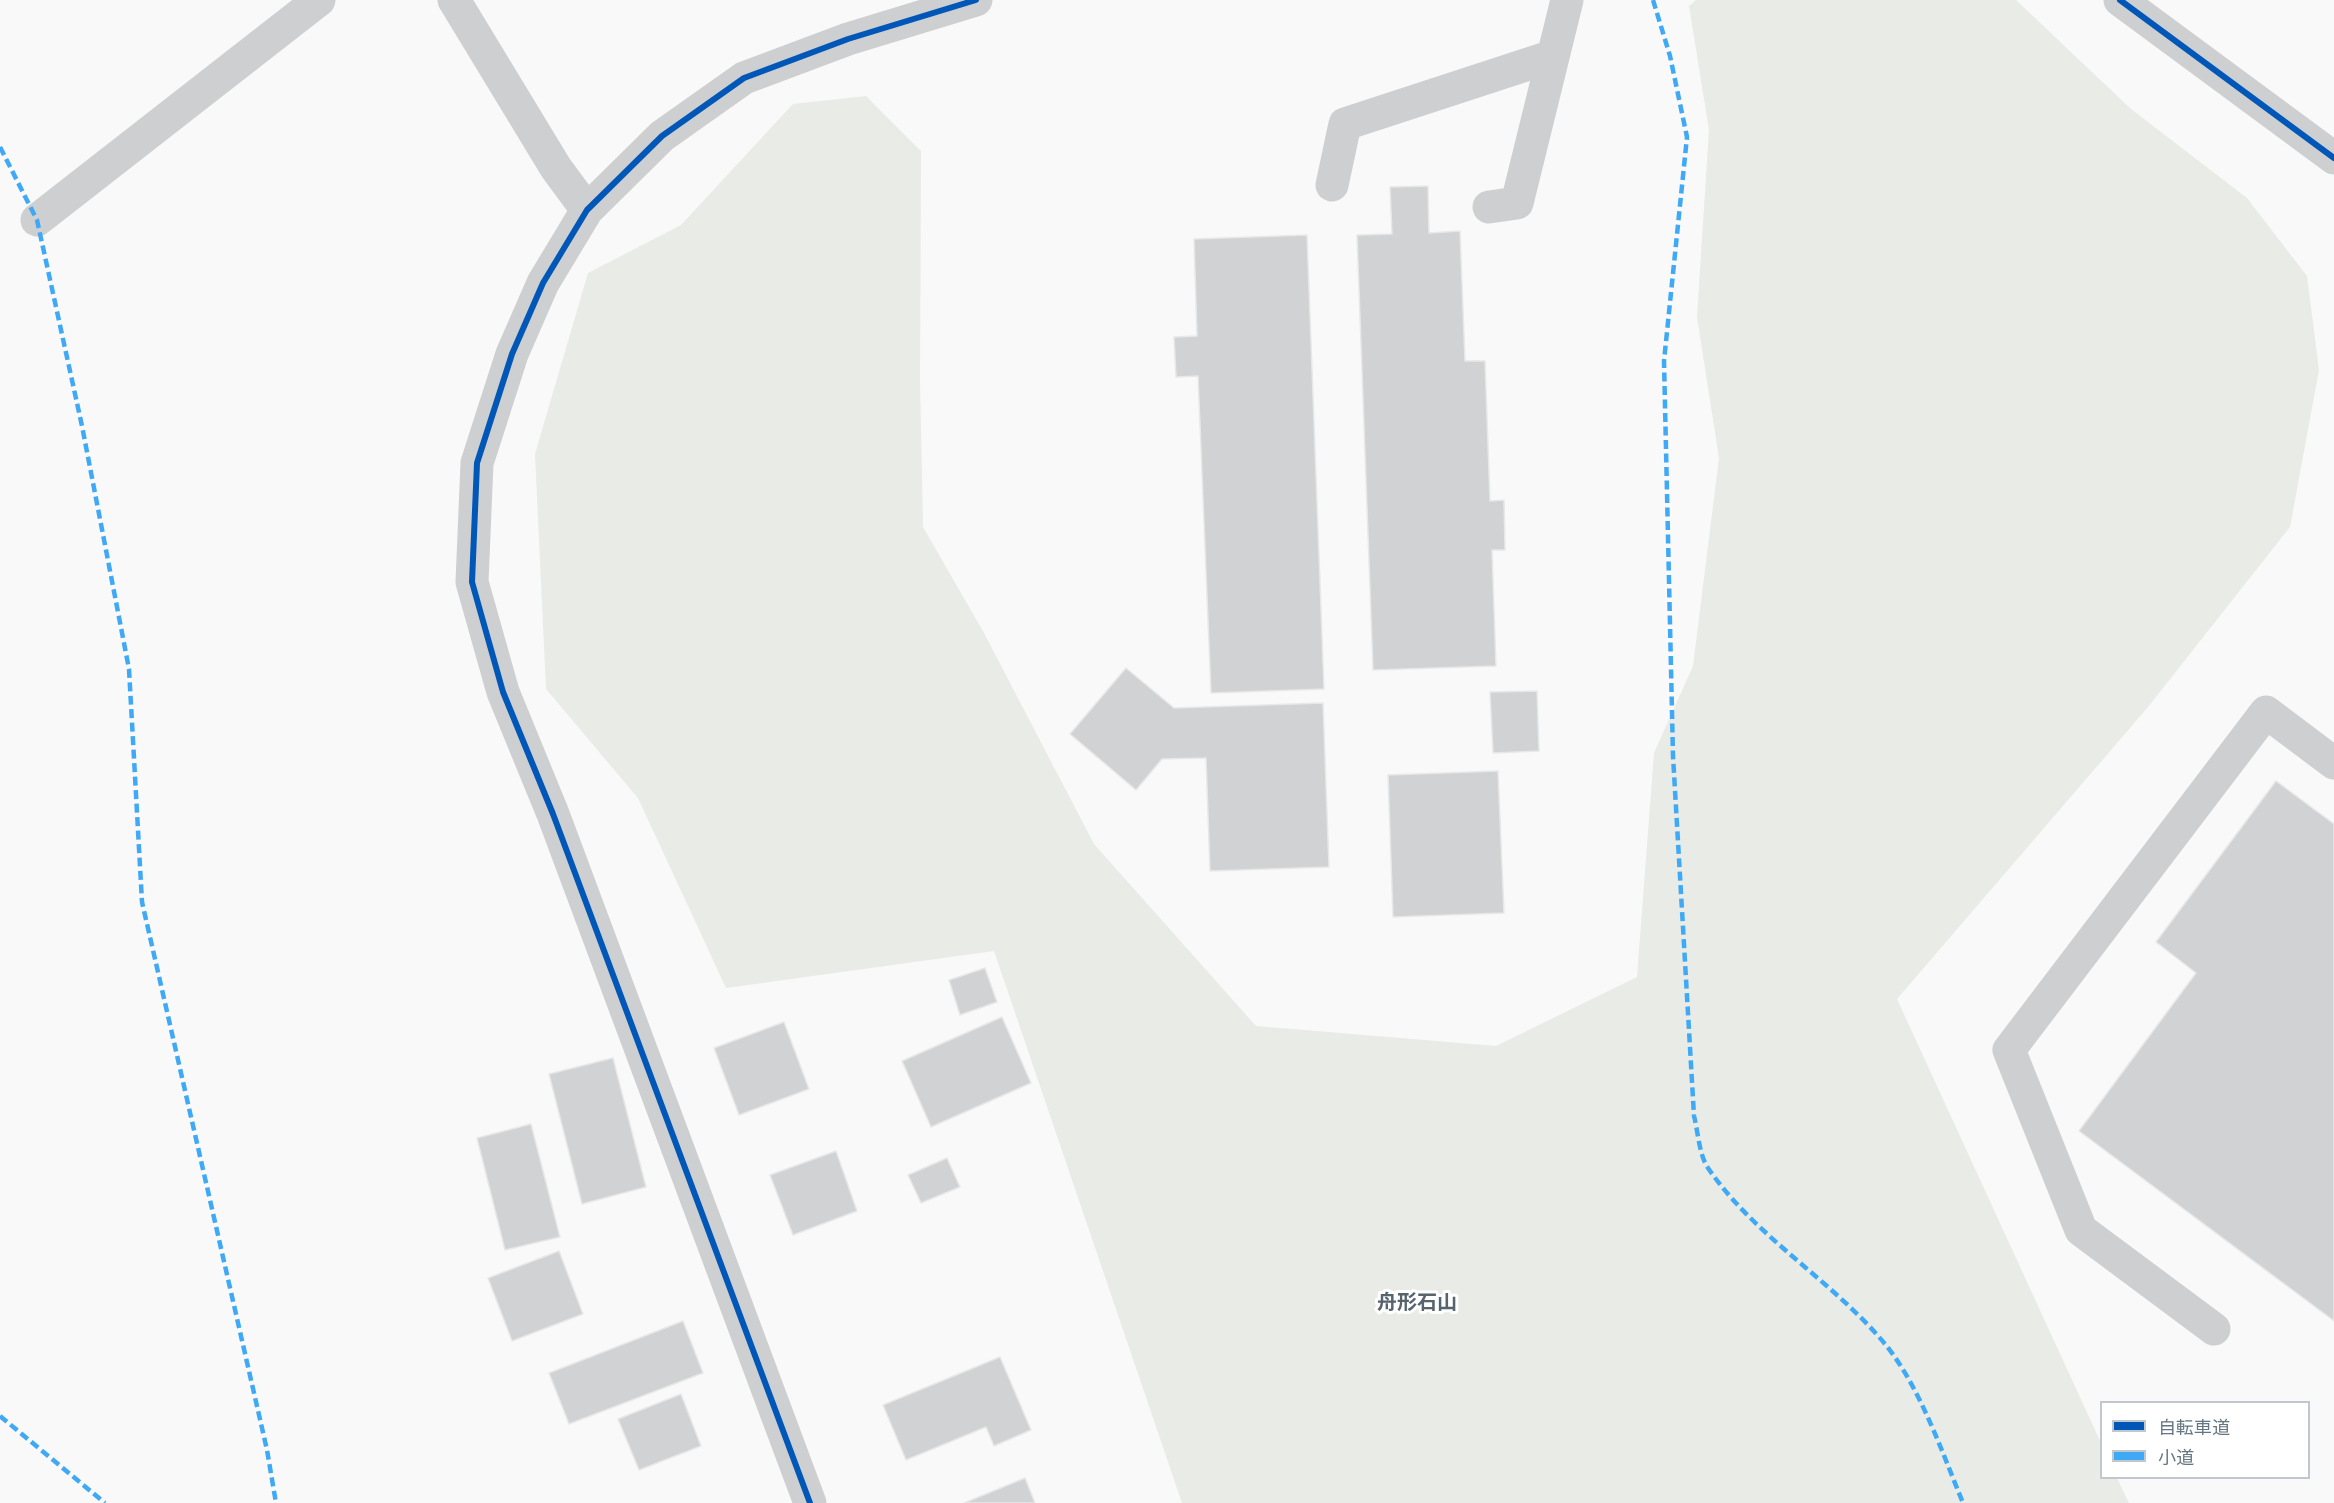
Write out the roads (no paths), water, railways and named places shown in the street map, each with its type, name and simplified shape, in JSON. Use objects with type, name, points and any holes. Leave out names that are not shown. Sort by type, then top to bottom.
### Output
[{"type":"street","points":[[37,220],[319,0]]},
{"type":"street","points":[[454,0],[556,168],[587,210]]},
{"type":"street","points":[[810,1503],[553,814],[503,692],[472,582],[477,463],[512,354],[543,283],[587,210],[662,136],[744,78],[848,39],[976,0]]},
{"type":"street","points":[[1489,207],[1518,203],[1567,0]]},
{"type":"street","points":[[2120,0],[2334,158]]},
{"type":"street","points":[[1332,185],[1345,123],[1553,56]]},
{"type":"street","points":[[2214,1329],[2081,1230],[2009,1050],[2266,712],[2334,763]]},
{"type":"district","name":"舟形石山","points":[[1417,1303]]}]
